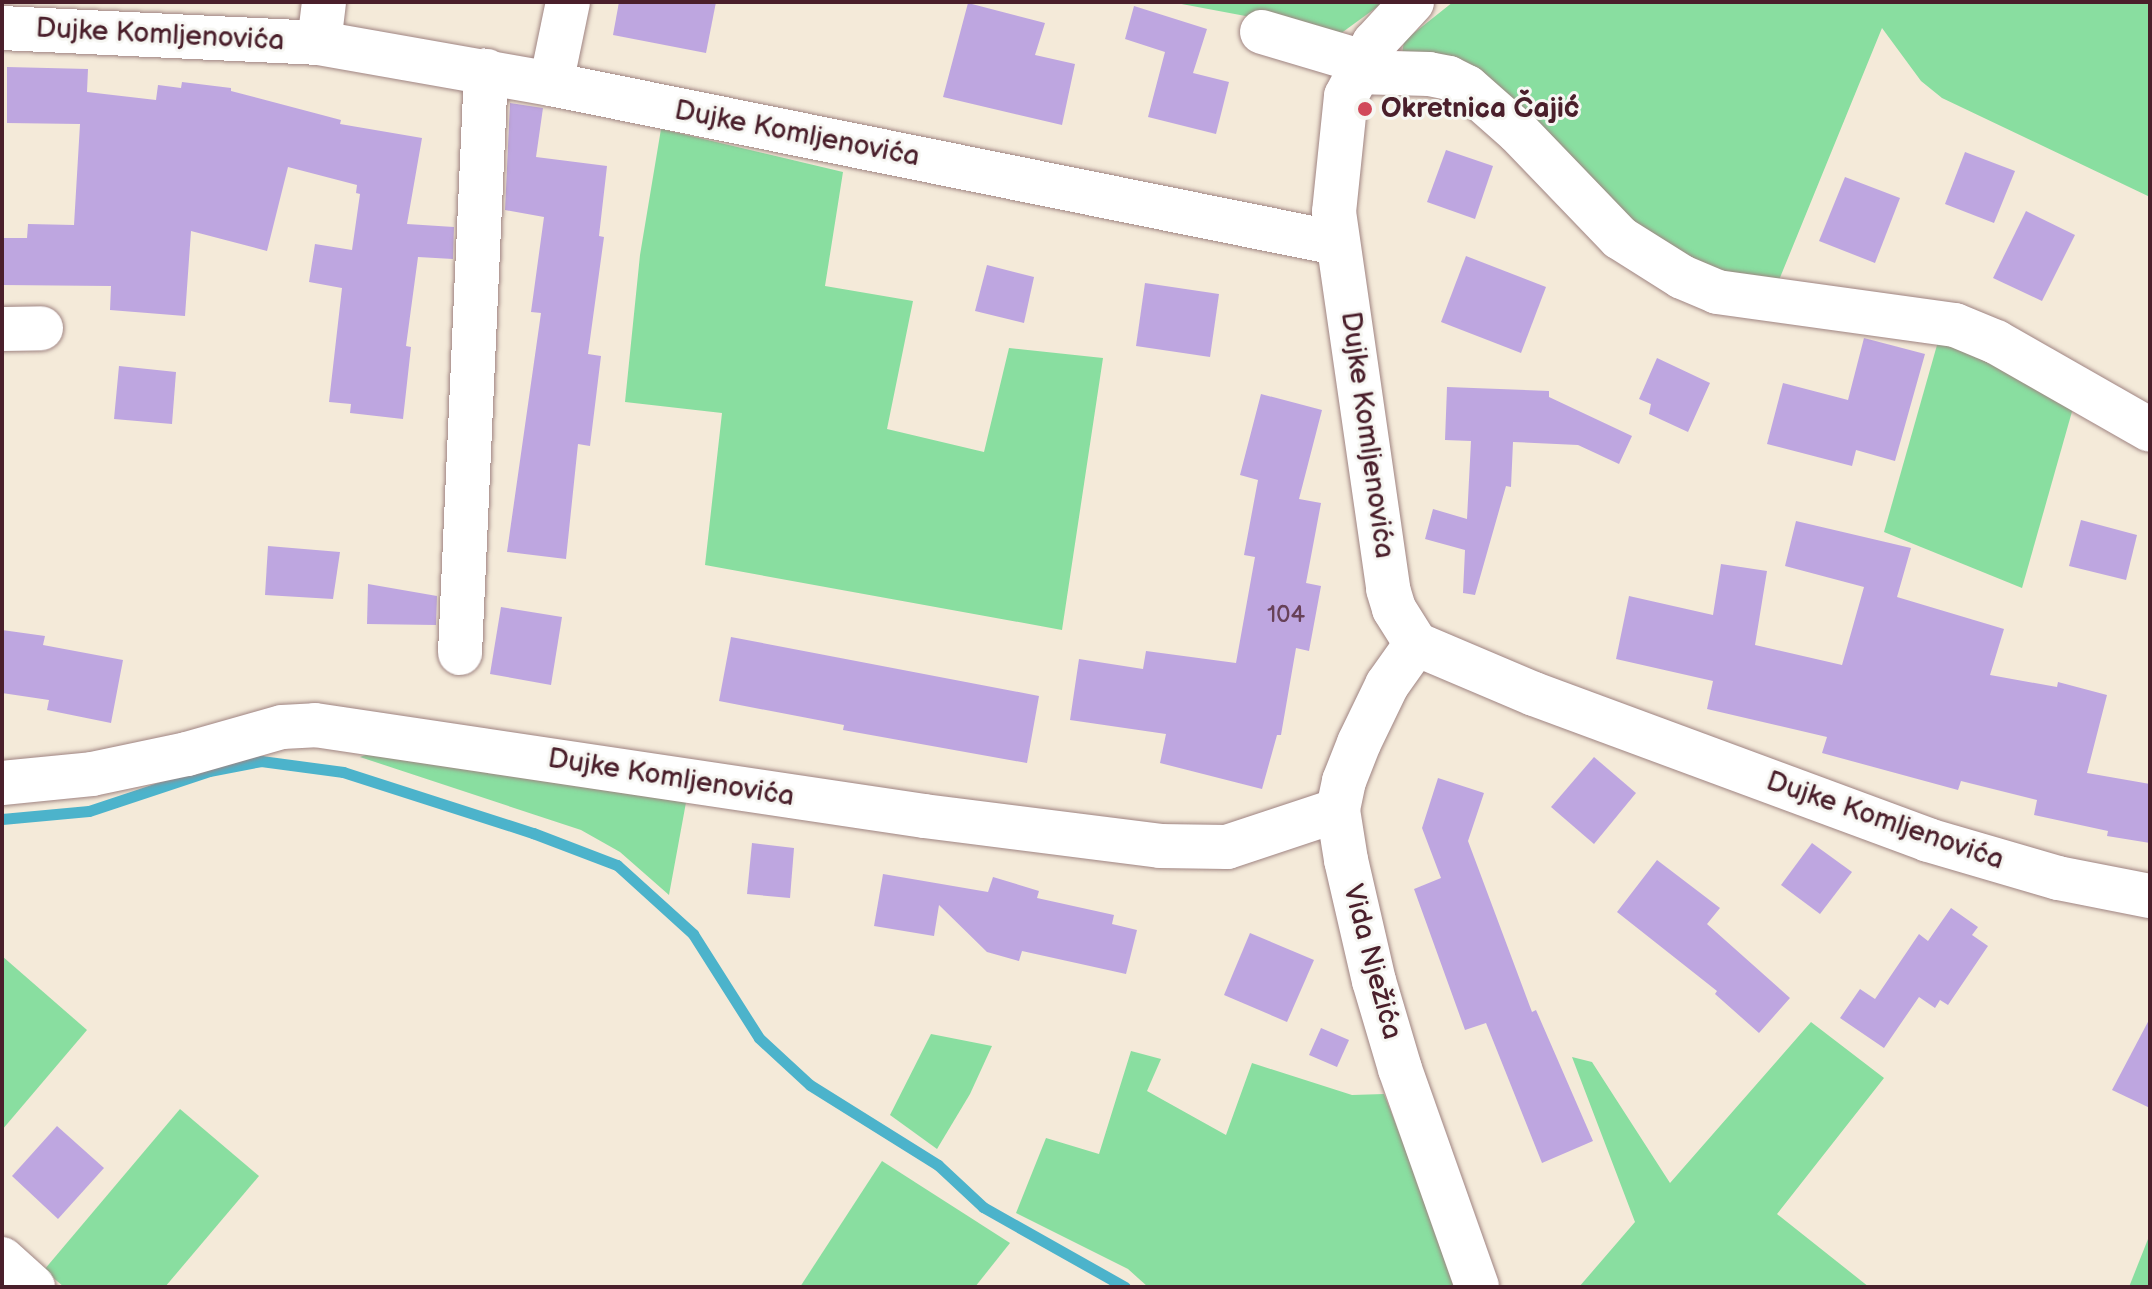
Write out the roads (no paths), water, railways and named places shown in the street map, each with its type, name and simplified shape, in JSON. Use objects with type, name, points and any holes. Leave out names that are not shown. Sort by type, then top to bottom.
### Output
[{"type":"street","points":[[551,84],[568,2]]},
{"type":"street","points":[[1336,243],[1334,212],[1346,96],[1360,67],[1390,23],[1412,2]]},
{"type":"street","name":"Dujke Komljenovića","points":[[2,28],[321,22],[486,71],[1336,243],[1348,292],[1388,589],[1394,609],[1416,644],[1534,694],[1928,840],[2058,878],[2150,896]]},
{"type":"street","points":[[1262,32],[1360,67],[1429,74],[1449,78],[1467,87],[1518,132],[1620,238],[1682,277],[1717,292],[1955,325],[1996,342],[2150,430]]},
{"type":"street","points":[[460,653],[486,71]]},
{"type":"street","name":"Vida Nježića","points":[[1416,644],[1401,660],[1365,731],[1344,781],[1338,810],[1346,860],[1374,981],[1400,1069],[1477,1287]]},
{"type":"street","name":"Dujke Komljenovića","points":[[2,783],[92,774],[187,754],[282,727],[315,725],[910,814],[1160,846],[1227,847],[1338,810]]},
{"type":"street","points":[[2,1259],[33,1287]]},
{"type":"waterway","points":[[2,819],[89,811],[209,771],[261,761],[343,772],[533,833],[617,865],[693,934],[759,1038],[810,1085],[938,1165],[983,1207],[1125,1287]]},
{"type":"place","name":"Okretnica Čajić","points":[[1365,109]]}]
